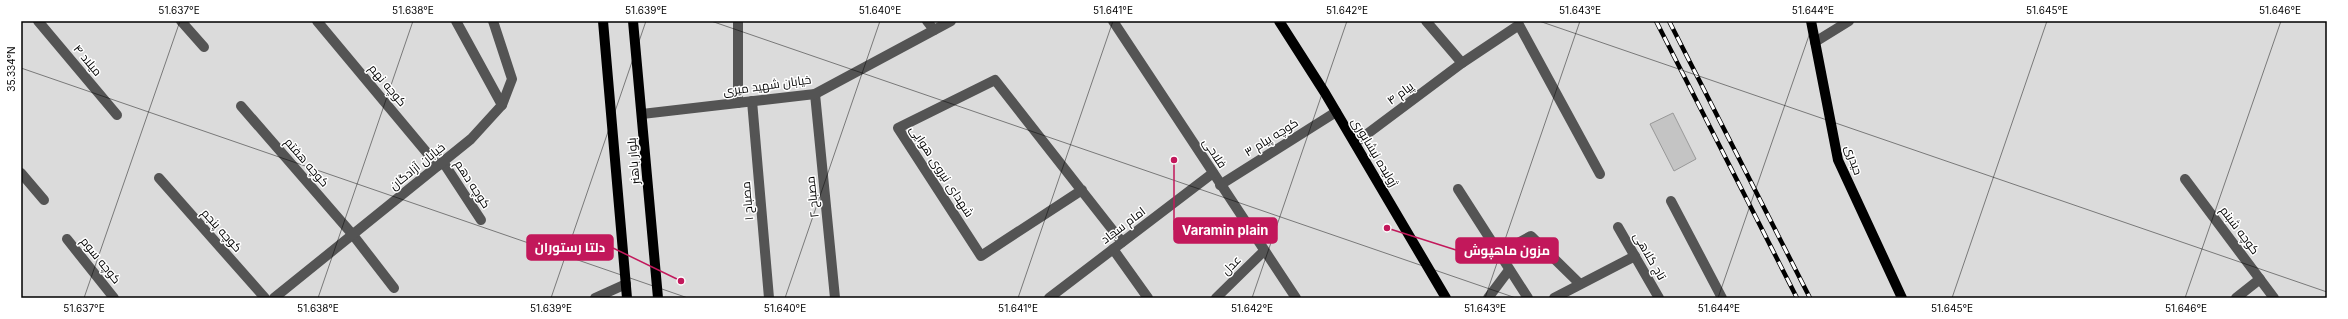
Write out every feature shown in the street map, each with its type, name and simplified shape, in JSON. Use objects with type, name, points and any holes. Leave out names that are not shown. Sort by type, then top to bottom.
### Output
[{"type":"main road","name":"بلوار باهنر","points":[[603,21],[627,298]]},
{"type":"main road","name":"بلوار باهنر","points":[[633,21],[658,298]]},
{"type":"main road","name":"ژولیده نیشابوری","points":[[1279,21],[1336,112],[1446,298]]},
{"type":"main road","name":"حیدری","points":[[1811,21],[1838,160],[1902,298]]},
{"type":"street","name":"میلاد ۴","points":[[38,21],[117,115]]},
{"type":"street","points":[[181,21],[204,47]]},
{"type":"street","name":"کوچه نهم","points":[[317,21],[441,164]]},
{"type":"street","points":[[456,21],[502,105]]},
{"type":"street","name":"خیابان آزادگان","points":[[274,298],[471,140],[502,105],[512,79],[493,21]]},
{"type":"street","points":[[738,21],[738,103]]},
{"type":"street","points":[[927,21],[934,30]]},
{"type":"street","name":"خیابان شهید میری","points":[[642,114],[815,94],[951,21]]},
{"type":"street","name":"فلاحی","points":[[1112,21],[1296,298]]},
{"type":"street","points":[[1426,21],[1462,63]]},
{"type":"street","points":[[1815,42],[1849,21]]},
{"type":"street","name":"پیام ۴","points":[[1355,144],[1462,63],[1519,26],[1600,174]]},
{"type":"street","name":"شهدای نیروی هوایی","points":[[1082,190],[981,256],[898,128],[995,80],[1082,190],[1122,242]]},
{"type":"street","name":"مصباح ۲","points":[[815,94],[835,298]]},
{"type":"street","name":"مصباح ۱","points":[[752,101],[769,298]]},
{"type":"street","name":"کوچه هفتم","points":[[241,106],[353,235],[394,288]]},
{"type":"street","name":"کوچه پیام ۳","points":[[1220,185],[1336,112]]},
{"type":"street","name":"کوچه دهم","points":[[441,164],[481,220]]},
{"type":"street","points":[[21,173],[44,200]]},
{"type":"street","name":"امام سجاد","points":[[1049,298],[1213,173]]},
{"type":"street","name":"کوچه پنجم","points":[[159,178],[265,298]]},
{"type":"street","name":"کوچه شبنم","points":[[2185,179],[2274,298]]},
{"type":"street","points":[[1458,189],[1498,254],[1528,298]]},
{"type":"street","points":[[1671,201],[1722,298]]},
{"type":"street","name":"تاج کلاهی","points":[[1618,227],[1659,298]]},
{"type":"street","points":[[1498,254],[1530,236],[1580,284]]},
{"type":"street","name":"کوچه سوم","points":[[67,239],[114,298]]},
{"type":"street","points":[[1113,249],[1148,298]]},
{"type":"street","name":"عدل","points":[[1216,298],[1264,251]]},
{"type":"street","points":[[1554,298],[1635,256]]},
{"type":"street","points":[[1488,298],[1509,270]]},
{"type":"street","points":[[2236,298],[2260,279]]},
{"type":"street","points":[[596,298],[626,284]]},
{"type":"shaded area","points":[[21,21],[2327,21],[2327,298],[21,298]]},
{"type":"building","points":[[1673,113],[1696,159],[1674,171],[1650,124]]},
{"type":"railway","points":[[1656,21],[1797,298]]},
{"type":"railway","points":[[1669,21],[1810,298]]},
{"type":"place","name":"Varamin plain","points":[[1174,160]]},
{"type":"place","name":"مزون ماهپوش","points":[[1387,228]]},
{"type":"place","name":"دلتا رستوران","points":[[681,281]]}]
